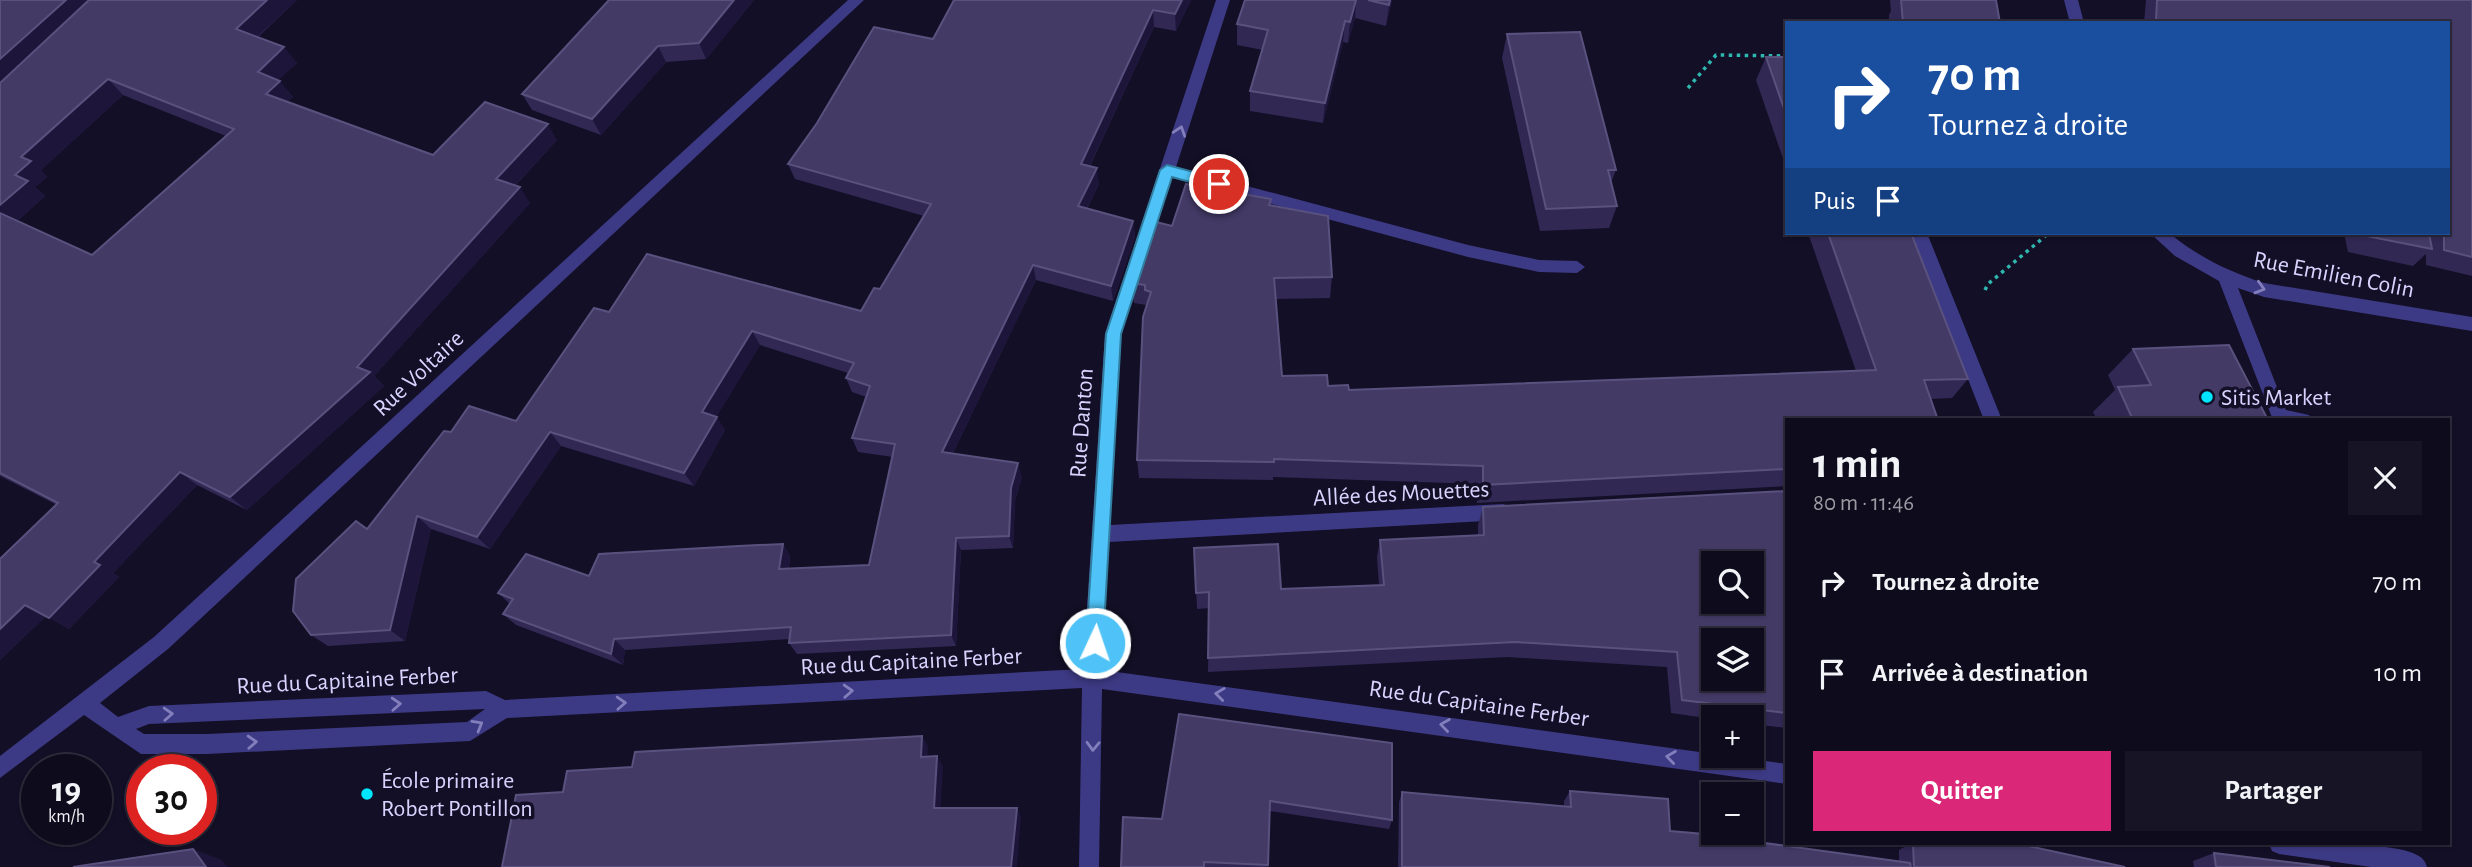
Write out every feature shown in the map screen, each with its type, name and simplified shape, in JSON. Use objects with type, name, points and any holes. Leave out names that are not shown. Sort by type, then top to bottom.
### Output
[{"type":"street","name":"Rue Voltaire","points":[[0,768],[86,704],[195,613],[858,0]]},
{"type":"street","name":"Rue Danton","points":[[1089,867],[1092,678],[1113,334],[1223,0]]},
{"type":"street","points":[[2071,0],[2076,21]]},
{"type":"street","points":[[1167,170],[1468,251],[1539,266],[1577,267]]},
{"type":"street","points":[[1920,235],[1992,418]]},
{"type":"street","name":"Rue Emilien Colin","points":[[2160,235],[2181,252],[2226,277],[2264,290],[2472,324]]},
{"type":"street","points":[[2226,277],[2280,416],[2292,418]]},
{"type":"street","name":"Allée des Mouettes","points":[[1101,534],[1527,511]]},
{"type":"street","name":"Rue du Capitaine Ferber","points":[[116,727],[149,715],[486,700],[504,709],[1092,678],[1785,774]]},
{"type":"street","points":[[86,704],[141,744],[249,742],[470,731],[504,709]]},
{"type":"street","points":[[2286,845],[2410,862],[2417,867]]},
{"type":"path","points":[[1688,88],[1716,55],[1785,56]]},
{"type":"path","points":[[1960,338],[1988,284],[2047,235]]},
{"type":"building","points":[[0,0],[66,0],[0,59]]},
{"type":"building","points":[[89,0],[267,0],[236,29],[284,47],[258,72],[280,81],[266,94],[433,155],[485,102],[548,124],[496,179],[520,187],[357,367],[370,372],[230,497],[180,472],[94,562],[100,565],[49,618],[25,605],[0,629],[0,559],[58,503],[0,473],[0,213],[92,255],[234,129],[108,79],[21,157],[31,161],[15,175],[28,181],[0,205],[0,83]]},
{"type":"building","points":[[609,0],[734,0],[699,43],[658,46],[592,119],[522,94]]},
{"type":"building","points":[[954,0],[1182,0],[1175,14],[1153,10],[1081,164],[1097,168],[1078,206],[1133,221],[1111,286],[1033,265],[942,452],[1018,463],[1011,488],[1009,536],[956,538],[951,635],[789,643],[791,627],[614,639],[611,654],[503,614],[513,599],[498,593],[526,554],[589,576],[599,554],[783,544],[779,569],[869,565],[895,444],[852,438],[870,386],[846,378],[854,363],[752,331],[702,412],[717,417],[684,473],[550,432],[477,537],[417,516],[390,630],[311,635],[293,611],[296,579],[356,521],[367,529],[444,431],[451,432],[469,406],[516,421],[594,308],[609,312],[647,254],[861,311],[874,288],[880,289],[931,204],[788,164],[817,123],[874,27],[933,39]]},
{"type":"building","points":[[1245,0],[1356,0],[1350,22],[1345,21],[1325,103],[1250,91],[1268,30],[1237,24]]},
{"type":"building","points":[[1368,0],[1390,0],[1389,5]]},
{"type":"building","points":[[1901,0],[1996,0],[2000,21],[1903,21]]},
{"type":"building","points":[[2157,0],[2472,0],[2472,257],[2444,250],[2444,235],[2450,235],[2450,21],[2156,20]]},
{"type":"building","points":[[1580,32],[1616,170],[1608,170],[1617,206],[1546,209],[1507,34]]},
{"type":"building","points":[[1766,57],[1785,57],[1785,111]]},
{"type":"building","points":[[1186,184],[1271,199],[1269,205],[1328,216],[1332,277],[1274,278],[1282,376],[1327,375],[1328,386],[1348,385],[1349,390],[1876,370],[1829,235],[1912,235],[1968,379],[1924,380],[1937,418],[1785,418],[1785,469],[1483,485],[1483,466],[1274,459],[1274,462],[1137,460],[1143,317],[1151,292],[1145,290],[1145,285],[1131,283],[1152,221],[1172,226]]},
{"type":"building","points":[[2429,235],[2432,249],[2366,236]]},
{"type":"building","points":[[2229,345],[2267,418],[2132,418],[2118,387],[2151,385],[2133,349]]},
{"type":"building","points":[[1785,491],[1785,713],[1764,710],[1764,705],[1722,705],[1682,700],[1677,652],[1515,642],[1208,658],[1209,592],[1196,593],[1194,548],[1278,544],[1281,589],[1384,585],[1380,540],[1484,535],[1483,507]]},
{"type":"building","points":[[1179,714],[1392,743],[1392,820],[1270,801],[1268,865],[1204,862],[1204,867],[1121,867],[1123,817],[1162,819]]},
{"type":"building","points":[[922,736],[921,757],[937,756],[934,808],[1017,808],[1011,867],[502,867],[516,795],[563,792],[567,771],[632,767],[635,752]]},
{"type":"building","points":[[1570,791],[1668,799],[1670,831],[1701,834],[1701,845],[1764,843],[1910,863],[1911,867],[1402,867],[1402,792],[1571,807]]},
{"type":"building","points":[[1913,845],[2024,845],[2125,867],[1914,867]]},
{"type":"building","points":[[193,849],[206,867],[73,867]]},
{"type":"building","points":[[2214,853],[2330,867],[2216,867]]},
{"type":"place","name":"Sitis Market","points":[[2207,397]]},
{"type":"place","name":"École primaire Robert Pontillon","points":[[367,794]]},
{"type":"route","points":[[1095,643],[1113,334],[1167,170],[1219,184]]}]
